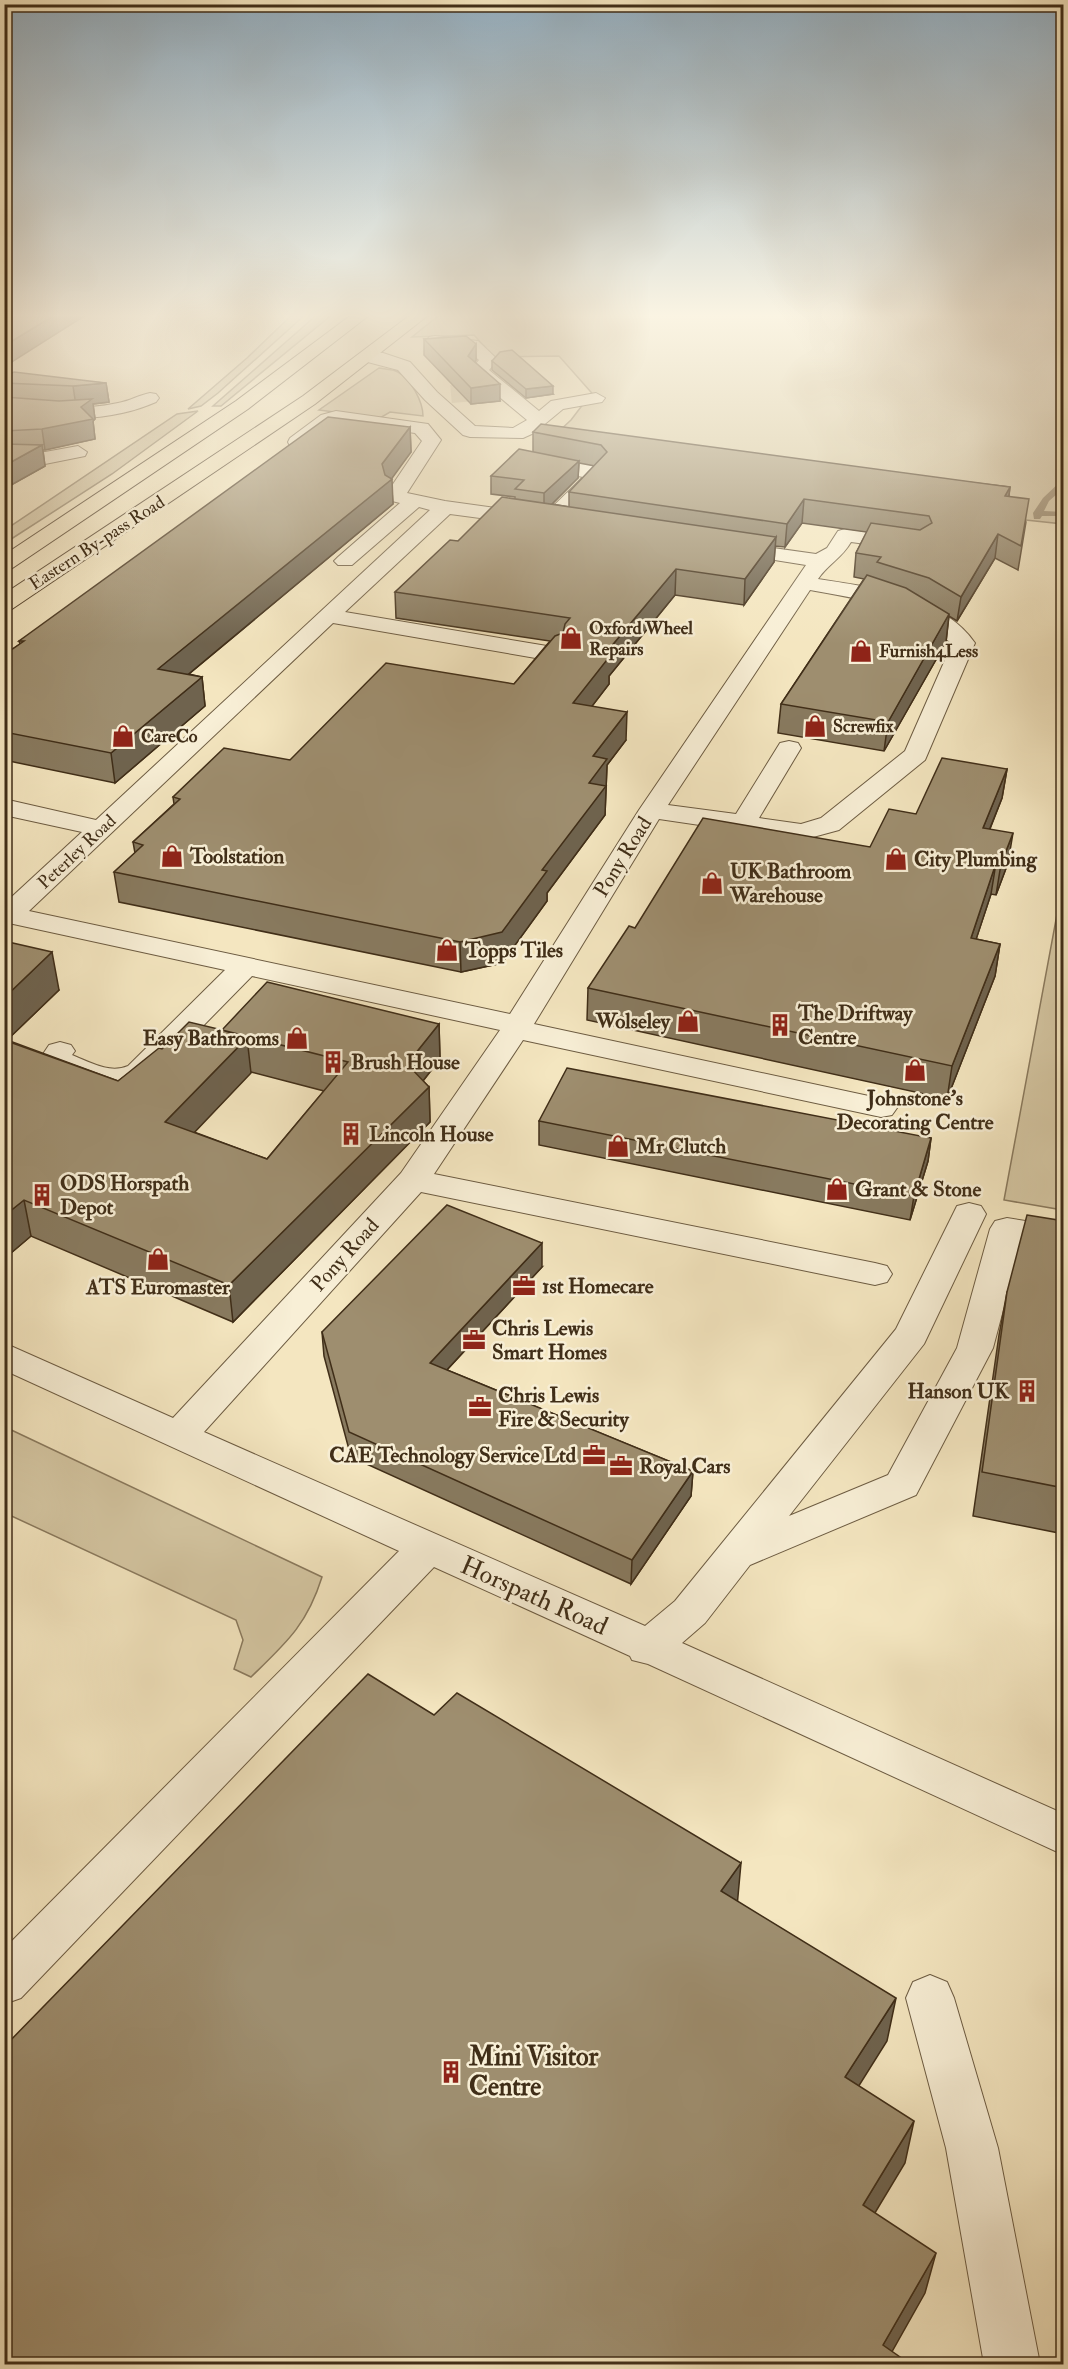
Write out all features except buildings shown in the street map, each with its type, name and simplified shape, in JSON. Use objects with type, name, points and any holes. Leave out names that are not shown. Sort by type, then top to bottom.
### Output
[{"type":"highway","name":"Eastern By-pass Road","points":[[4,564],[214,424]]},
{"type":"highway","name":"Eastern By-pass Road","points":[[4,604],[275,424]]},
{"type":"street","points":[[279,454],[321,424]]},
{"type":"street","points":[[387,424],[421,428],[432,440],[395,496],[445,507],[585,526]]},
{"type":"street","points":[[462,424],[470,431],[516,434],[531,424]]},
{"type":"street","points":[[6,459],[45,458],[78,452]]},
{"type":"street","points":[[513,453],[593,473],[595,476],[549,521]]},
{"type":"street","points":[[345,561],[414,501]]},
{"type":"street","name":"Peterley Road","points":[[445,507],[9,915],[880,1108]]},
{"type":"street","name":"Pony Road","points":[[178,1436],[413,1180],[517,1027],[652,810],[812,572],[835,552],[845,535],[917,545]]},
{"type":"street","points":[[652,810],[802,832],[830,824],[916,755],[964,643],[949,626],[881,596],[812,572],[702,544]]},
{"type":"street","points":[[329,616],[553,654]]},
{"type":"street","points":[[742,825],[789,748]]},
{"type":"street","points":[[4,807],[102,829]]},
{"type":"street","points":[[60,1050],[56,1057],[60,1061],[113,1080],[127,1079],[139,1073],[245,967]]},
{"type":"street","points":[[413,1180],[875,1274]]},
{"type":"street","points":[[647,1648],[690,1612],[911,1335],[969,1214]]},
{"type":"street","points":[[736,1555],[902,1485],[975,1348],[1006,1229],[1064,1238]]},
{"type":"street","name":"Horspath Road","points":[[4,1354],[178,1436],[1064,1835]]},
{"type":"street","points":[[4,1982],[428,1548]]},
{"type":"street","points":[[930,1998],[972,2148],[1012,2364]]},
{"type":"shaded area","points":[[163,424],[181,424],[112,474],[5,543],[5,530]]},
{"type":"shaded area","points":[[567,424],[1063,424],[1063,524],[1007,518],[544,445]]},
{"type":"shaded area","points":[[1063,524],[1063,882],[1059,586]]},
{"type":"shaded area","points":[[1063,882],[1063,1210],[1004,1200]]},
{"type":"shaded area","points":[[5,1427],[322,1577],[310,1608],[302,1621],[285,1643],[251,1677],[234,1669],[243,1640],[236,1620],[5,1513]]},
{"type":"waterway","points":[[1039,513],[1046,500],[1064,483]]},
{"type":"waterway","points":[[1037,517],[1039,513]]},
{"type":"waterway","points":[[1039,513],[1064,514]]},
{"type":"place","name":"Oxford Wheel Repairs","points":[[571,638]]},
{"type":"place","name":"Furnish4Less","points":[[861,651]]},
{"type":"place","name":"Screwfix","points":[[815,726]]},
{"type":"place","name":"CareCo","points":[[123,736]]},
{"type":"place","name":"Toolstation","points":[[172,856]]},
{"type":"place","name":"City Plumbing","points":[[896,859]]},
{"type":"place","name":"UK Bathroom Warehouse","points":[[712,883]]},
{"type":"place","name":"Topps Tiles","points":[[447,950]]},
{"type":"place","name":"Wolseley","points":[[688,1021]]},
{"type":"place","name":"The Driftway Centre","points":[[780,1025]]},
{"type":"place","name":"Easy Bathrooms","points":[[297,1038]]},
{"type":"place","name":"Brush House","points":[[333,1062]]},
{"type":"place","name":"Johnstone's Decorating Centre","points":[[915,1070]]},
{"type":"place","name":"Lincoln House","points":[[351,1134]]},
{"type":"place","name":"Mr Clutch","points":[[618,1146]]},
{"type":"place","name":"Grant & Stone","points":[[837,1189]]},
{"type":"place","name":"ODS Horspath Depot","points":[[42,1195]]},
{"type":"place","name":"ATS Euromaster","points":[[158,1259]]},
{"type":"place","name":"1st Homecare","points":[[524,1286]]},
{"type":"place","name":"Chris Lewis Smart Homes","points":[[474,1340]]},
{"type":"place","name":"Hanson UK","points":[[1027,1391]]},
{"type":"place","name":"Chris Lewis Fire & Security","points":[[480,1407]]},
{"type":"place","name":"CAE Technology Service Ltd","points":[[594,1455]]},
{"type":"place","name":"Royal Cars","points":[[621,1466]]},
{"type":"place","name":"Mini Visitor Centre","points":[[451,2072]]}]
